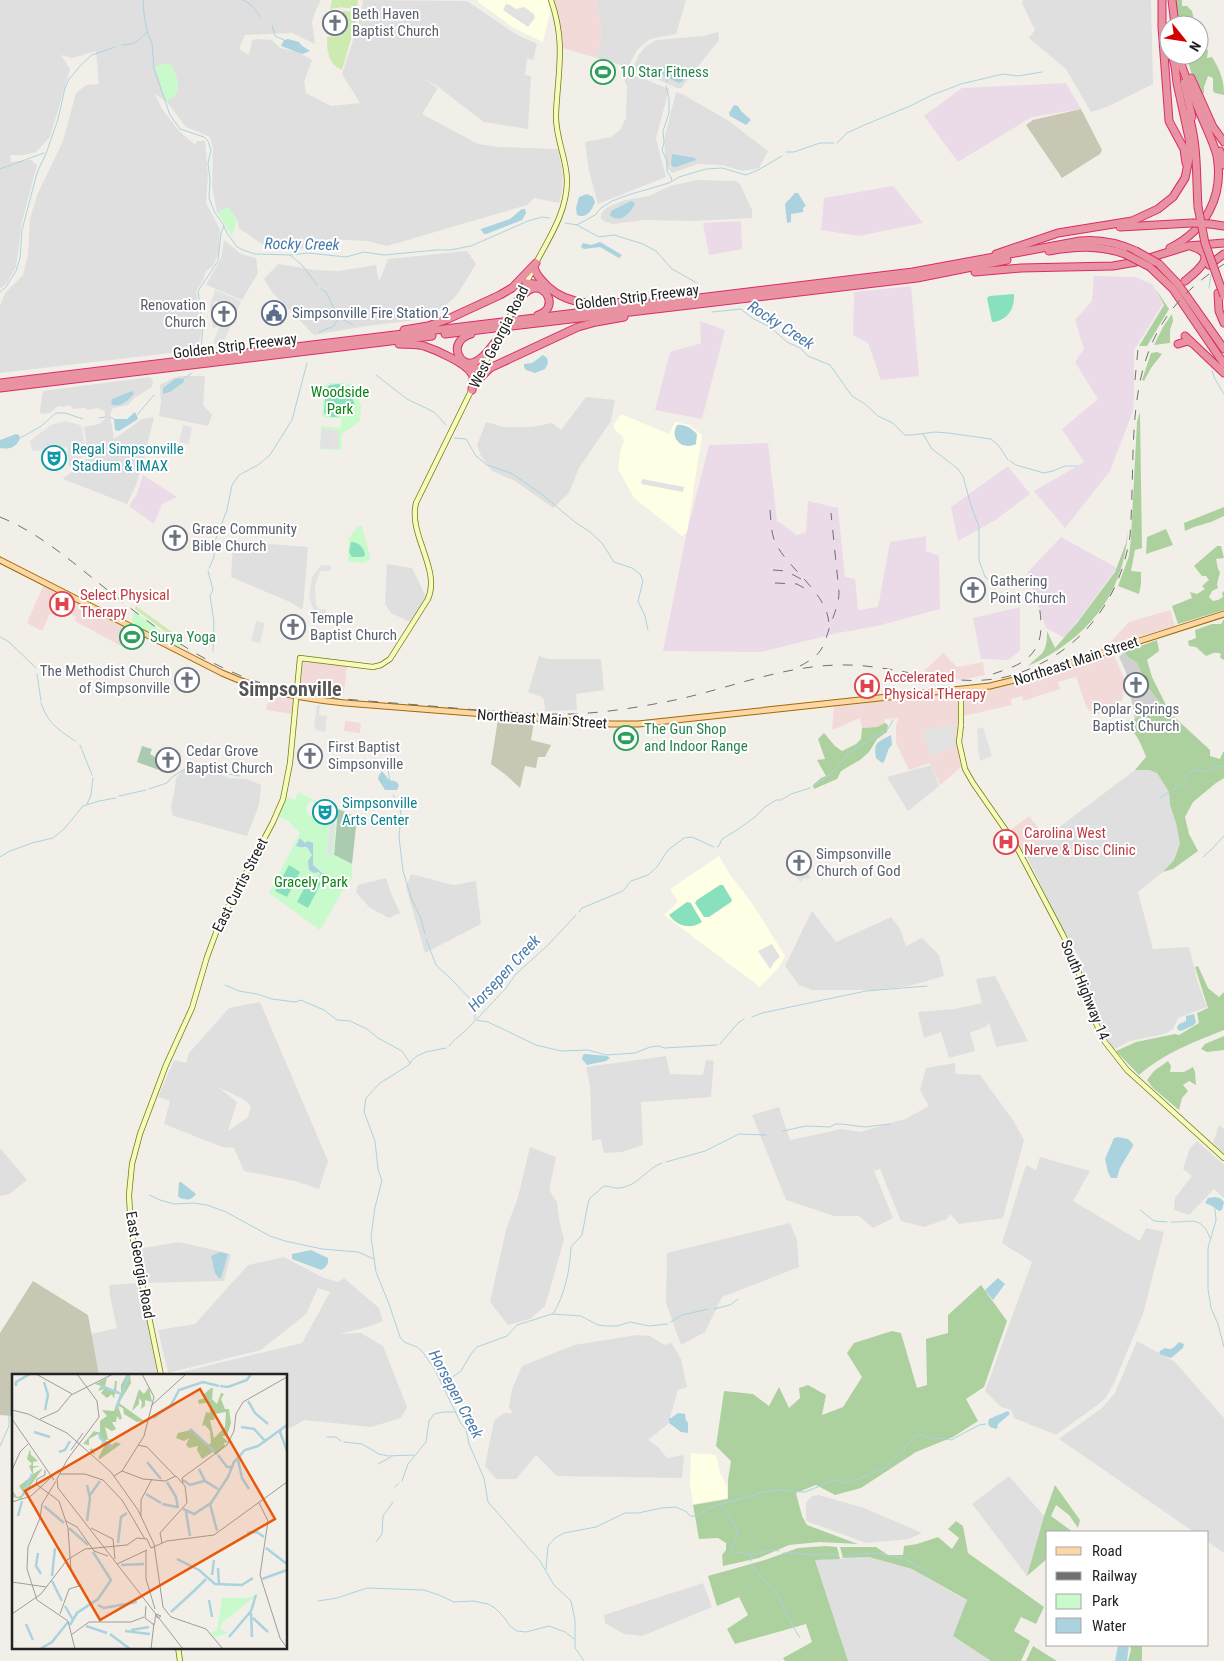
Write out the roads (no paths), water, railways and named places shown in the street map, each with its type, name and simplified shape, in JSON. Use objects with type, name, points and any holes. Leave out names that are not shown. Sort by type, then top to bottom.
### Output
[{"type":"highway","points":[[1163,0],[1164,15]]},
{"type":"highway","points":[[1162,206],[1174,194],[1180,183],[1185,172],[1186,160],[1182,145],[1169,121],[1162,27],[1163,0]]},
{"type":"highway","points":[[1171,0],[1172,15]]},
{"type":"highway","points":[[1181,65],[1198,142],[1200,207],[1209,246],[1224,286]]},
{"type":"highway","points":[[1152,257],[1187,238],[1202,225],[1214,204],[1219,183],[1218,163],[1214,147],[1182,65]]},
{"type":"highway","points":[[1184,65],[1209,120],[1224,142]]},
{"type":"highway","points":[[1134,224],[1173,197],[1188,170],[1189,138],[1175,66]]},
{"type":"highway","points":[[1175,66],[1194,138],[1205,243],[1221,294],[1219,311]]},
{"type":"highway","points":[[1186,68],[1224,166]]},
{"type":"highway","points":[[965,263],[1058,233],[1134,224],[1192,223],[1224,226]]},
{"type":"highway","name":"Golden Strip Freeway","points":[[0,388],[361,342],[529,318],[913,272],[1085,240],[1114,243],[1136,250],[1159,264],[1178,284],[1224,349]]},
{"type":"highway","points":[[917,278],[1002,269],[1113,266],[1136,262],[1188,246],[1224,242]]},
{"type":"highway","points":[[1188,246],[1200,250],[1205,259],[1204,264],[1186,282],[1224,254]]},
{"type":"highway","name":"Golden Strip Freeway","points":[[0,383],[491,329],[917,278],[1076,247],[1105,248],[1125,254],[1150,267],[1173,289],[1224,364]]},
{"type":"highway","points":[[535,265],[538,277],[557,294],[570,300],[587,304],[692,299]]},
{"type":"highway","points":[[361,342],[428,326],[448,319],[512,288],[535,265]]},
{"type":"highway","points":[[1180,274],[1192,275]]},
{"type":"highway","points":[[526,283],[540,284],[551,289]]},
{"type":"highway","points":[[518,300],[534,288],[542,290],[548,297],[549,306],[546,311],[529,318]]},
{"type":"highway","points":[[1210,303],[1219,311],[1224,323]]},
{"type":"highway","points":[[476,382],[490,368],[578,327],[681,306]]},
{"type":"highway","points":[[491,329],[464,336],[458,342],[456,348],[458,355],[466,362],[473,363],[481,359],[499,336]]},
{"type":"highway","points":[[1185,336],[1224,373]]},
{"type":"highway","points":[[1178,344],[1188,341],[1193,344]]},
{"type":"highway","points":[[361,342],[423,346],[445,354],[464,366],[472,374],[474,378],[472,390]]},
{"type":"highway","points":[[464,366],[474,369],[483,368]]},
{"type":"main road","name":"West Georgia Road","points":[[300,658],[372,667],[381,665],[390,659],[428,599],[431,589],[430,573],[415,522],[414,510],[416,501],[562,211],[566,192],[566,174],[556,124],[560,40],[551,0]]},
{"type":"main road","name":"Northeast Main Street","points":[[0,560],[230,676],[251,684],[330,702],[623,724],[990,686],[1022,679],[1224,614]]},
{"type":"main road","name":"East Curtis Street","points":[[164,1069],[192,1008],[210,948],[221,920],[284,799],[290,765],[300,658]]},
{"type":"main road","name":"South Highway 14","points":[[961,690],[959,742],[965,768],[970,778],[1008,830],[1073,956],[1094,1019],[1108,1047],[1127,1070],[1224,1158]]},
{"type":"main road","name":"East Georgia Road","points":[[161,1374],[131,1234],[128,1203],[134,1154],[164,1069]]},
{"type":"main road","points":[[178,1648],[180,1661]]},
{"type":"water","points":[[288,39],[299,42],[310,51],[302,54],[281,46],[284,40]]},
{"type":"water","points":[[663,67],[680,72],[684,76],[683,81],[679,83],[664,76],[662,72]]},
{"type":"water","points":[[734,105],[738,106],[751,120],[746,125],[730,116],[729,113]]},
{"type":"water","points":[[672,154],[695,158],[696,160],[673,167],[671,164]]},
{"type":"water","points":[[795,193],[798,193],[806,206],[803,208],[803,212],[791,214],[791,222],[787,223],[785,204]]},
{"type":"water","points":[[587,194],[593,197],[594,205],[586,215],[577,215],[576,208],[579,197]]},
{"type":"water","points":[[631,201],[635,204],[625,216],[614,218],[610,216],[611,211]]},
{"type":"water","points":[[522,209],[525,209],[526,213],[522,220],[486,234],[481,230],[510,219]]},
{"type":"water","points":[[600,242],[622,255],[619,258],[600,247],[584,249],[581,247],[583,243],[591,245]]},
{"type":"water","points":[[543,355],[547,358],[548,363],[545,369],[535,373],[526,370],[524,364],[532,363]]},
{"type":"water","points":[[179,378],[184,379],[184,382],[170,392],[163,394],[163,388]]},
{"type":"water","points":[[132,391],[134,394],[124,403],[118,405],[111,404],[112,399]]},
{"type":"water","points":[[135,412],[138,419],[119,431],[115,430],[114,419],[127,419]]},
{"type":"water","points":[[677,425],[688,427],[697,434],[696,444],[686,446],[678,442],[675,434]]},
{"type":"water","points":[[16,434],[20,438],[15,446],[6,449],[0,448],[0,440]]},
{"type":"water","points":[[891,735],[892,745],[882,763],[876,758],[875,749],[880,741]]},
{"type":"water","points":[[382,771],[389,780],[395,781],[399,785],[397,790],[385,790],[378,779]]},
{"type":"water","points":[[300,838],[305,843],[308,841],[313,843],[313,865],[330,881],[335,882],[333,885],[319,878],[319,872],[314,873],[309,870],[308,861],[312,855],[307,847],[296,846]]},
{"type":"water","points":[[1194,1014],[1196,1022],[1194,1025],[1181,1031],[1178,1030],[1179,1024],[1186,1021],[1186,1016]]},
{"type":"water","points":[[585,1054],[607,1056],[610,1058],[606,1061],[587,1065],[582,1059]]},
{"type":"water","points":[[1114,1138],[1128,1139],[1133,1146],[1120,1168],[1117,1178],[1111,1178],[1105,1159]]},
{"type":"water","points":[[179,1182],[196,1194],[189,1199],[180,1198],[178,1196]]},
{"type":"water","points":[[1208,1198],[1220,1198],[1224,1202],[1222,1210],[1219,1211],[1205,1203]]},
{"type":"water","points":[[311,1250],[328,1258],[326,1267],[321,1270],[292,1259],[292,1254]]},
{"type":"water","points":[[220,1252],[228,1254],[221,1278],[219,1278],[215,1273],[211,1256]]},
{"type":"water","points":[[998,1278],[1005,1284],[993,1300],[985,1290]]},
{"type":"water","points":[[1179,1342],[1184,1344],[1183,1348],[1171,1358],[1159,1354],[1165,1348],[1173,1348]]},
{"type":"water","points":[[1008,1411],[1010,1414],[998,1424],[997,1429],[990,1427],[988,1424],[989,1419]]},
{"type":"water","points":[[678,1413],[685,1414],[686,1421],[688,1422],[688,1433],[681,1432],[669,1423],[669,1418]]},
{"type":"water","points":[[1118,1646],[1129,1646],[1127,1661],[1115,1661]]},
{"type":"waterway","name":"Rocky Creek","points":[[143,0],[147,31],[152,44],[154,69],[170,115],[180,129],[204,137],[208,141],[211,150],[208,163],[210,180],[209,198],[215,213],[237,247],[255,254],[290,255],[308,253],[346,257],[364,252],[384,255],[450,250],[471,246],[528,221],[542,217],[550,218]]},
{"type":"waterway","points":[[243,0],[251,5],[261,17]]},
{"type":"waterway","points":[[272,25],[275,36],[284,40]]},
{"type":"waterway","points":[[122,45],[136,42],[147,32]]},
{"type":"waterway","points":[[0,292],[6,287],[16,271],[20,258],[22,230],[37,173],[58,119],[69,79],[92,55],[115,47]]},
{"type":"waterway","points":[[837,143],[847,133],[961,84],[1003,74],[1018,76],[1042,72]]},
{"type":"waterway","points":[[666,86],[669,98],[669,113],[663,131],[664,143],[662,150],[667,161],[667,171],[672,181]]},
{"type":"waterway","points":[[786,152],[794,152],[820,143],[834,143]]},
{"type":"waterway","points":[[0,169],[44,153]]},
{"type":"waterway","points":[[577,225],[595,215],[601,208],[612,201],[669,183],[679,177],[706,169],[722,168],[746,175],[782,156]]},
{"type":"waterway","name":"Rocky Creek","points":[[565,223],[577,225],[599,237],[614,235],[643,244],[656,251],[672,269],[697,283]]},
{"type":"waterway","points":[[201,347],[203,328],[198,291],[218,261],[221,233],[224,226]]},
{"type":"waterway","points":[[290,255],[302,265],[317,285]]},
{"type":"waterway","points":[[1209,288],[1211,275]]},
{"type":"waterway","points":[[321,289],[326,292],[338,317],[353,325]]},
{"type":"waterway","name":"Rocky Creek","points":[[712,312],[741,309],[752,318],[770,327],[787,342],[800,348],[808,356],[830,365],[852,396],[865,404],[878,416],[893,423],[905,435],[935,432],[991,439],[999,446],[1008,460]]},
{"type":"waterway","points":[[319,332],[334,326],[338,318]]},
{"type":"waterway","points":[[209,568],[214,557],[215,541],[227,510],[232,485],[239,475],[258,465],[270,455],[292,420],[307,363]]},
{"type":"waterway","points":[[1212,371],[1224,394]]},
{"type":"waterway","points":[[183,379],[192,373]]},
{"type":"waterway","points":[[376,375],[407,399],[434,412],[446,425]]},
{"type":"waterway","points":[[137,415],[154,395]]},
{"type":"waterway","points":[[20,438],[40,427],[56,413],[65,413],[83,419]]},
{"type":"waterway","points":[[99,418],[105,417]]},
{"type":"waterway","points":[[110,417],[114,419]]},
{"type":"waterway","points":[[923,434],[932,449],[958,469],[963,476],[979,527],[979,560],[985,577],[988,579]]},
{"type":"waterway","points":[[454,438],[466,439],[476,456],[487,465],[511,473],[540,493],[602,543],[614,562],[632,568],[640,574],[643,581],[638,601],[645,616],[648,630]]},
{"type":"waterway","name":"Rocky Creek","points":[[1010,461],[1016,465],[1044,473],[1065,466],[1077,466]]},
{"type":"waterway","points":[[208,571],[213,590],[210,596],[214,622],[213,651]]},
{"type":"waterway","points":[[0,637],[9,642],[36,668]]},
{"type":"waterway","points":[[37,674],[41,701]]},
{"type":"waterway","points":[[41,703],[47,716],[59,730],[75,741]]},
{"type":"waterway","name":"Horsepen Creek","points":[[813,786],[829,776],[850,752],[888,729],[893,720]]},
{"type":"waterway","points":[[80,745],[92,775]]},
{"type":"waterway","points":[[149,789],[167,783],[172,777],[185,769],[203,766],[216,772],[240,776]]},
{"type":"waterway","points":[[1172,791],[1186,780],[1186,776],[1193,770],[1205,772],[1219,766],[1224,766]]},
{"type":"waterway","points":[[388,770],[390,782]]},
{"type":"waterway","points":[[87,804],[91,795],[93,778]]},
{"type":"waterway","name":"Horsepen Creek","points":[[717,847],[722,839],[776,800],[781,800],[791,794],[810,788]]},
{"type":"waterway","points":[[119,796],[146,790]]},
{"type":"waterway","points":[[1160,798],[1169,792]]},
{"type":"waterway","points":[[393,795],[400,805],[399,837],[403,871],[425,934]]},
{"type":"waterway","points":[[0,857],[32,843],[53,838],[64,829],[83,806],[116,798]]},
{"type":"waterway","points":[[1203,857],[1224,836]]},
{"type":"waterway","name":"Horsepen Creek","points":[[579,912],[582,908],[623,891],[631,881],[648,875],[657,867],[668,850],[684,838],[692,837],[714,847]]},
{"type":"waterway","name":"Horsepen Creek","points":[[477,1019],[506,988],[515,975],[548,945],[576,915]]},
{"type":"waterway","points":[[426,939],[436,965],[472,1001],[475,1008],[475,1019]]},
{"type":"waterway","points":[[225,985],[239,991],[272,999],[295,1002],[302,1000],[324,1010],[337,1020],[350,1021],[367,1029],[378,1038],[402,1051],[410,1063]]},
{"type":"waterway","points":[[752,1017],[762,1013],[866,991],[927,986]]},
{"type":"waterway","points":[[720,1044],[738,1023],[744,1019]]},
{"type":"waterway","name":"Horsepen Creek","points":[[449,1046],[475,1020]]},
{"type":"waterway","points":[[476,1020],[488,1022],[536,1045],[561,1051],[588,1050],[606,1055],[635,1053],[650,1047],[659,1046],[664,1048],[717,1045]]},
{"type":"waterway","name":"Horsepen Creek","points":[[446,1048],[417,1056],[409,1065],[380,1083],[366,1098],[364,1112],[375,1141],[378,1169],[382,1181],[375,1207],[371,1237],[376,1272],[400,1337],[404,1342],[422,1351],[434,1368],[460,1421],[466,1429],[469,1444],[484,1478],[488,1502],[540,1561],[554,1585],[571,1601],[575,1620],[575,1648],[584,1661]]},
{"type":"waterway","points":[[783,1131],[806,1126],[830,1127],[835,1124],[865,1127],[890,1124]]},
{"type":"waterway","points":[[666,1162],[705,1151],[739,1134],[766,1135]]},
{"type":"waterway","points":[[553,1314],[561,1299],[566,1282],[571,1247],[582,1235],[590,1198],[604,1186],[626,1187],[662,1163]]},
{"type":"waterway","points":[[149,1195],[174,1204],[193,1203],[207,1205],[226,1212],[270,1236],[285,1241],[322,1249],[358,1252],[374,1259]]},
{"type":"waterway","points":[[1215,1209],[1216,1220],[1208,1248],[1208,1289],[1211,1308],[1218,1324],[1224,1347]]},
{"type":"waterway","points":[[1140,1210],[1154,1221],[1167,1222]]},
{"type":"waterway","points":[[1171,1222],[1194,1221],[1199,1223],[1207,1230],[1210,1238]]},
{"type":"waterway","points":[[714,1309],[730,1305],[738,1299]]},
{"type":"waterway","points":[[671,1322],[682,1315],[708,1309]]},
{"type":"waterway","points":[[444,1386],[447,1381],[461,1371],[477,1347],[507,1336],[517,1325],[552,1314],[581,1316],[598,1325],[606,1326],[617,1326],[630,1322],[649,1326],[668,1324]]},
{"type":"waterway","points":[[0,1446],[9,1426],[9,1411]]},
{"type":"waterway","points":[[402,1481],[408,1464],[426,1442],[429,1421],[434,1414],[456,1412]]},
{"type":"waterway","points":[[546,1569],[548,1546],[555,1538],[564,1533],[596,1527],[625,1513],[638,1513],[676,1507],[687,1512],[690,1516],[696,1516],[711,1507],[764,1492],[776,1490],[805,1492],[835,1480],[845,1483],[854,1481],[886,1467],[903,1451],[914,1437],[921,1435],[933,1439],[951,1440],[979,1425],[986,1424]]},
{"type":"waterway","points":[[327,1437],[336,1437],[341,1441]]},
{"type":"waterway","points":[[344,1442],[362,1444],[379,1454],[388,1456],[414,1455]]},
{"type":"waterway","points":[[378,1464],[391,1457]]},
{"type":"waterway","points":[[395,1487],[399,1483]]},
{"type":"waterway","points":[[376,1542],[382,1534],[383,1516],[393,1502]]},
{"type":"waterway","points":[[721,1506],[728,1514],[738,1533],[731,1550],[735,1553],[751,1554],[772,1550],[779,1551]]},
{"type":"waterway","points":[[783,1553],[833,1554],[839,1557]]},
{"type":"waterway","points":[[843,1557],[878,1553],[905,1559],[930,1573]]},
{"type":"waterway","points":[[750,1555],[751,1561]]},
{"type":"waterway","points":[[751,1564],[759,1575],[777,1592],[785,1613],[800,1638]]},
{"type":"waterway","points":[[318,1601],[337,1598],[367,1588],[424,1590],[454,1602],[473,1601],[488,1604],[495,1608],[510,1626],[517,1631],[526,1632],[549,1626],[565,1632],[574,1639]]},
{"type":"railway","points":[[0,517],[25,529],[49,545],[134,611],[194,652],[238,675],[279,688],[315,695],[351,700],[488,711],[571,714],[618,710],[665,702],[773,674],[817,666],[863,666],[956,680],[980,680],[1003,677],[1027,670],[1066,648],[1082,634],[1108,599],[1118,579],[1130,536],[1135,420],[1140,384],[1149,351],[1165,319],[1189,290],[1224,264]]},
{"type":"railway","points":[[1135,380],[1138,349]]},
{"type":"railway","points":[[770,510],[772,532],[776,544],[823,604],[828,615],[829,627]]},
{"type":"railway","points":[[800,666],[819,653],[822,648],[838,600],[839,592],[831,513]]},
{"type":"railway","points":[[773,570],[786,571],[801,579]]},
{"type":"railway","points":[[993,674],[1025,660],[1034,652],[1039,642],[1041,620],[1032,573]]},
{"type":"railway","points":[[775,583],[797,584],[811,592]]},
{"type":"place","name":"Beth Haven Baptist Church","points":[[335,23]]},
{"type":"place","name":"10 Star Fitness","points":[[603,72]]},
{"type":"place","name":"Simpsonville Fire Station 2","points":[[274,313]]},
{"type":"place","name":"Renovation Church","points":[[224,314]]},
{"type":"place","name":"Regal Simpsonville Stadium & IMAX","points":[[54,458]]},
{"type":"place","name":"Grace Community Bible Church","points":[[175,538]]},
{"type":"place","name":"Gathering Point Church","points":[[973,590]]},
{"type":"place","name":"Select Physical Therapy","points":[[62,604]]},
{"type":"place","name":"Temple Baptist Church","points":[[293,627]]},
{"type":"place","name":"Surya Yoga","points":[[132,637]]},
{"type":"place","name":"The Methodist Church of Simpsonville","points":[[187,680]]},
{"type":"place","name":"Poplar Springs Baptist Church","points":[[1136,685]]},
{"type":"place","name":"Accelerated Physical THerapy","points":[[867,686]]},
{"type":"place","name":"The Gun Shop and Indoor Range","points":[[626,738]]},
{"type":"place","name":"First Baptist Simpsonville","points":[[310,756]]},
{"type":"place","name":"Cedar Grove Baptist Church","points":[[168,760]]},
{"type":"place","name":"Simpsonville Arts Center","points":[[325,812]]},
{"type":"place","name":"Carolina West Nerve & Disc Clinic","points":[[1006,842]]},
{"type":"place","name":"Simpsonville Church of God","points":[[799,863]]},
{"type":"district","name":"Simpsonville","points":[[290,689]]},
{"type":"park label","name":"Woodside Park","points":[[340,400]]},
{"type":"park label","name":"Gracely Park","points":[[311,882]]}]
